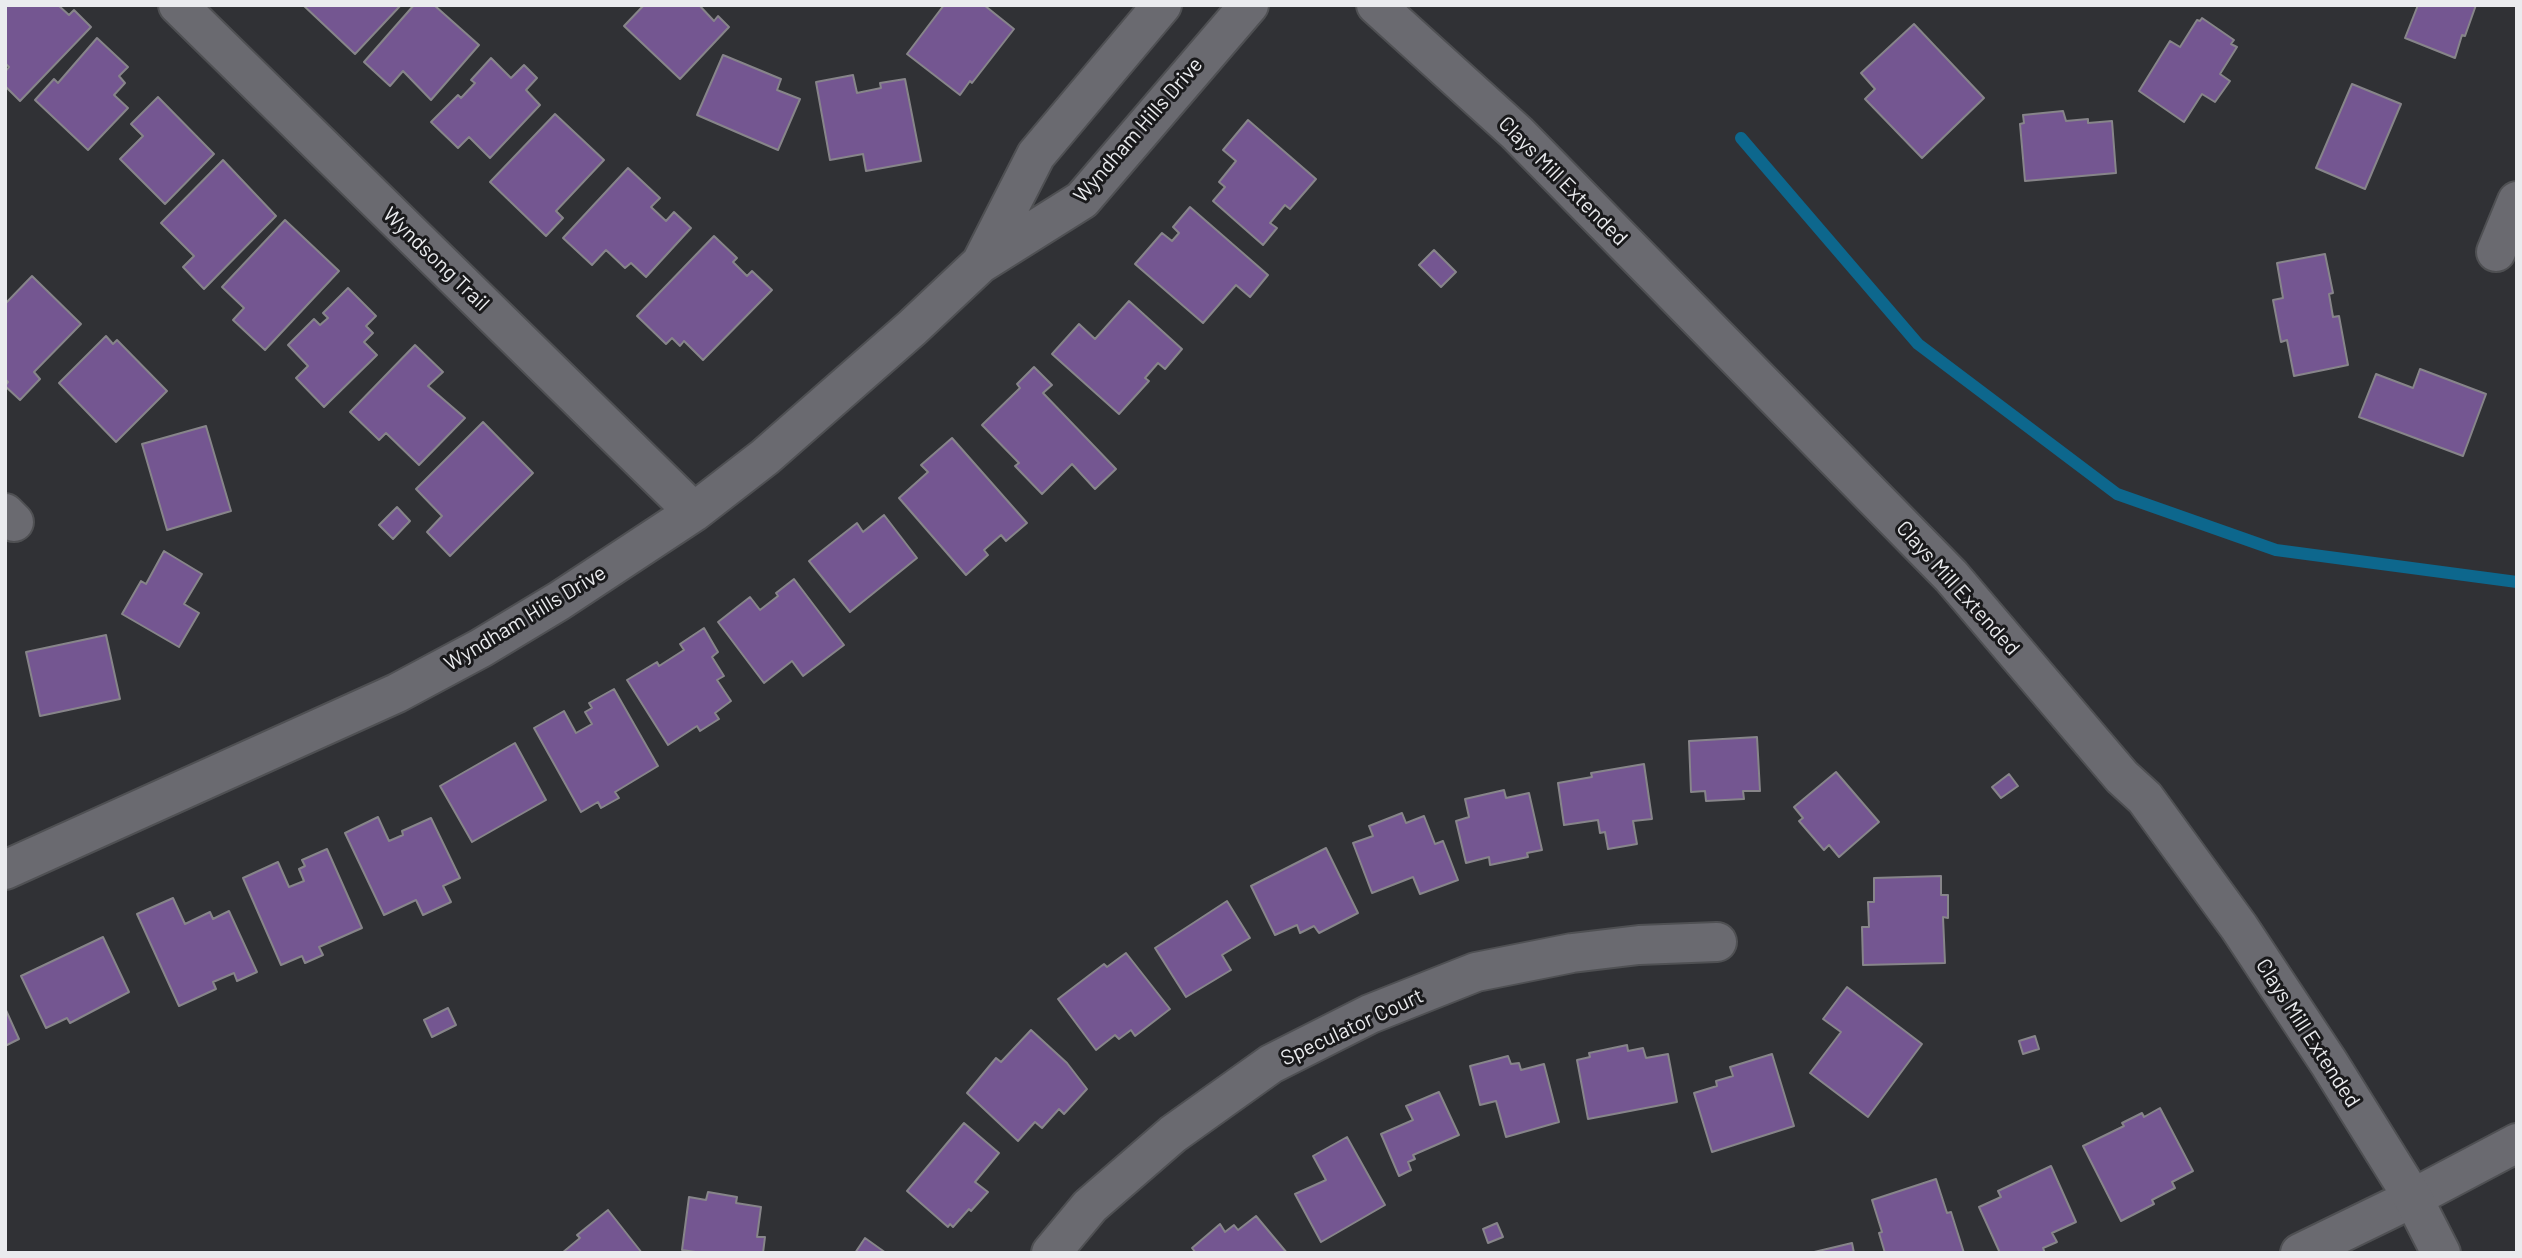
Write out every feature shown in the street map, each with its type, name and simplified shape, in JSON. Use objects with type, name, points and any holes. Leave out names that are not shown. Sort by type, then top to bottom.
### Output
[{"type":"street","name":"Wyndsong Trail","points":[[178,5],[694,512]]},
{"type":"street","name":"Wyndham Hills Drive","points":[[980,264],[1036,155],[1162,5]]},
{"type":"street","name":"Wyndham Hills Drive","points":[[5,870],[397,693],[481,648],[559,601],[694,512],[765,457],[912,328],[980,264],[1082,200],[1249,5]]},
{"type":"street","name":"Clays Mill Extended","points":[[1376,5],[1517,133],[1942,566],[2122,777],[2144,798],[2239,927],[2329,1063],[2413,1198],[2441,1253]]},
{"type":"street","points":[[2496,252],[2517,201]]},
{"type":"street","name":"Speculator Court","points":[[1051,1253],[1090,1206],[1173,1134],[1271,1064],[1370,1014],[1476,972],[1572,953],[1640,945],[1717,942]]},
{"type":"street","points":[[2300,1253],[2517,1143]]},
{"type":"building","points":[[5,5],[58,5],[69,15],[74,10],[91,27],[20,101],[5,86],[5,72],[9,67],[5,63]]},
{"type":"building","points":[[303,5],[401,5],[355,54]]},
{"type":"building","points":[[414,5],[434,5],[479,45],[431,100],[403,71],[390,86],[364,62]]},
{"type":"building","points":[[644,5],[699,5],[714,21],[718,16],[729,27],[680,79],[624,26]]},
{"type":"building","points":[[944,5],[984,5],[1014,29],[960,95],[907,54]]},
{"type":"building","points":[[2418,5],[2476,5],[2455,58],[2405,38]]},
{"type":"building","points":[[2202,18],[2234,40],[2231,44],[2237,47],[2220,74],[2230,81],[2215,102],[2202,94],[2184,122],[2139,91],[2170,41],[2180,47],[2197,20]]},
{"type":"building","points":[[1914,24],[1984,98],[1922,158],[1865,99],[1875,89],[1861,73]]},
{"type":"building","points":[[97,38],[128,67],[119,76],[125,83],[114,95],[128,108],[88,150],[35,100],[54,79],[58,83]]},
{"type":"building","points":[[723,55],[781,79],[777,90],[800,99],[778,150],[697,115]]},
{"type":"building","points":[[491,58],[511,78],[524,65],[537,78],[526,90],[540,105],[490,158],[469,137],[458,148],[431,122],[458,95],[461,98],[475,83],[471,80]]},
{"type":"building","points":[[853,75],[857,93],[881,88],[880,83],[905,79],[921,161],[866,171],[863,154],[830,160],[816,82]]},
{"type":"building","points":[[2352,84],[2401,104],[2365,189],[2316,168]]},
{"type":"building","points":[[158,97],[214,154],[165,204],[120,159],[143,136],[131,124]]},
{"type":"building","points":[[2063,111],[2066,121],[2112,121],[2116,173],[2025,181],[2020,124],[2024,123],[2023,115]]},
{"type":"building","points":[[555,114],[604,160],[556,211],[563,218],[546,236],[490,182]]},
{"type":"building","points":[[1248,120],[1316,179],[1290,209],[1285,205],[1270,223],[1277,228],[1263,245],[1213,201],[1225,187],[1219,182],[1236,161],[1223,150]]},
{"type":"building","points":[[223,160],[276,216],[204,289],[183,267],[194,256],[161,223]]},
{"type":"building","points":[[628,168],[660,198],[651,207],[666,221],[674,212],[691,228],[646,277],[631,263],[625,268],[606,250],[592,265],[563,238]]},
{"type":"building","points":[[1190,207],[1268,275],[1250,297],[1236,285],[1203,323],[1135,264],[1162,233],[1172,241],[1179,233],[1173,227]]},
{"type":"building","points":[[285,220],[339,271],[265,350],[233,320],[244,308],[222,287]]},
{"type":"building","points":[[714,236],[737,258],[733,262],[747,276],[752,271],[772,290],[703,360],[684,341],[680,346],[672,338],[666,344],[637,316]]},
{"type":"building","points":[[1434,250],[1456,272],[1441,287],[1419,265]]},
{"type":"building","points":[[2325,254],[2333,293],[2329,294],[2333,317],[2339,316],[2348,365],[2294,376],[2287,340],[2281,342],[2273,300],[2283,298],[2277,263]]},
{"type":"building","points":[[32,276],[81,324],[34,372],[40,379],[20,400],[5,386],[8,382],[5,379],[5,304]]},
{"type":"building","points":[[348,288],[376,316],[366,326],[373,333],[364,342],[377,355],[324,407],[296,378],[308,366],[288,345],[314,319],[320,325],[328,318],[323,313]]},
{"type":"building","points":[[1129,301],[1182,349],[1165,369],[1158,363],[1145,378],[1149,381],[1119,414],[1052,354],[1079,324],[1095,339]]},
{"type":"building","points":[[106,336],[113,344],[117,340],[167,391],[116,442],[59,383]]},
{"type":"building","points":[[415,345],[443,372],[428,386],[465,418],[419,465],[386,433],[379,440],[350,412]]},
{"type":"building","points":[[1034,367],[1052,385],[1043,393],[1116,469],[1095,489],[1072,464],[1042,494],[1015,466],[1019,463],[982,425],[1020,388],[1017,384]]},
{"type":"building","points":[[2420,369],[2486,394],[2463,456],[2359,417],[2376,374],[2413,388]]},
{"type":"building","points":[[483,422],[533,473],[450,556],[427,532],[442,516],[416,489]]},
{"type":"building","points":[[206,426],[231,511],[167,530],[142,444]]},
{"type":"building","points":[[952,438],[1027,523],[1006,541],[1001,535],[984,550],[988,555],[966,575],[899,498],[928,472],[921,465]]},
{"type":"building","points":[[397,507],[410,521],[393,539],[379,525]]},
{"type":"building","points":[[884,515],[917,558],[850,612],[809,561],[857,523],[863,532]]},
{"type":"building","points":[[164,551],[202,574],[184,604],[199,613],[179,647],[122,614],[141,581],[146,584]]},
{"type":"building","points":[[794,579],[844,645],[803,676],[792,661],[764,683],[718,622],[750,597],[760,610]]},
{"type":"building","points":[[704,628],[718,652],[712,657],[724,676],[717,680],[731,701],[715,713],[719,719],[700,731],[697,726],[668,745],[627,680],[657,662],[659,666],[684,650],[680,644]]},
{"type":"building","points":[[106,635],[120,699],[40,716],[26,652]]},
{"type":"building","points":[[614,689],[658,766],[615,792],[619,798],[601,808],[598,802],[581,812],[534,728],[564,711],[576,733],[592,724],[585,712],[592,708],[589,703]]},
{"type":"building","points":[[1757,737],[1760,791],[1743,791],[1744,799],[1706,801],[1705,791],[1691,792],[1689,741]]},
{"type":"building","points":[[515,743],[546,800],[472,842],[440,786]]},
{"type":"building","points":[[1644,764],[1652,819],[1633,821],[1637,844],[1608,849],[1605,832],[1600,833],[1598,820],[1564,825],[1558,783],[1592,777],[1591,773]]},
{"type":"building","points":[[1836,772],[1879,822],[1839,857],[1829,845],[1824,850],[1799,821],[1803,818],[1794,807]]},
{"type":"building","points":[[2009,774],[2018,786],[2001,798],[1992,787]]},
{"type":"building","points":[[1504,790],[1506,798],[1529,793],[1542,850],[1527,853],[1528,857],[1490,865],[1489,857],[1466,863],[1456,821],[1469,817],[1465,799]]},
{"type":"building","points":[[1402,813],[1406,823],[1424,816],[1435,844],[1443,841],[1458,880],[1420,894],[1413,877],[1372,893],[1353,843],[1373,836],[1369,826]]},
{"type":"building","points":[[378,817],[389,841],[403,835],[402,831],[431,818],[460,878],[443,886],[451,902],[423,915],[416,900],[384,915],[345,833]]},
{"type":"building","points":[[1326,848],[1358,913],[1319,933],[1314,926],[1300,933],[1297,925],[1275,935],[1251,886]]},
{"type":"building","points":[[327,849],[362,928],[319,947],[323,955],[305,963],[302,956],[281,965],[243,878],[278,862],[289,887],[304,881],[299,869],[305,866],[302,860]]},
{"type":"building","points":[[1941,876],[1941,895],[1948,895],[1948,918],[1943,917],[1945,963],[1863,965],[1862,927],[1869,927],[1868,902],[1874,902],[1874,878]]},
{"type":"building","points":[[173,898],[185,924],[210,912],[213,919],[229,911],[257,972],[237,981],[234,973],[213,982],[216,989],[179,1006],[137,914]]},
{"type":"building","points":[[1227,901],[1250,938],[1222,955],[1231,970],[1186,997],[1155,948]]},
{"type":"building","points":[[103,937],[129,992],[70,1023],[67,1018],[46,1028],[21,976]]},
{"type":"building","points":[[1126,953],[1170,1009],[1135,1036],[1131,1030],[1119,1039],[1115,1035],[1096,1050],[1058,999],[1104,964],[1107,967]]},
{"type":"building","points":[[1847,987],[1922,1044],[1868,1117],[1810,1073],[1841,1032],[1823,1019]]},
{"type":"building","points":[[5,1008],[19,1039],[5,1046]]},
{"type":"building","points":[[448,1008],[456,1025],[432,1037],[424,1020]]},
{"type":"building","points":[[1031,1030],[1067,1063],[1087,1089],[1064,1114],[1059,1109],[1042,1128],[1035,1122],[1018,1141],[967,1093],[996,1058],[1001,1062]]},
{"type":"building","points":[[2035,1036],[2039,1049],[2023,1054],[2019,1041]]},
{"type":"building","points":[[1627,1045],[1628,1051],[1643,1048],[1646,1058],[1668,1054],[1677,1102],[1588,1119],[1577,1060],[1590,1057],[1589,1053]]},
{"type":"building","points":[[1772,1054],[1794,1126],[1712,1152],[1694,1093],[1717,1086],[1716,1081],[1733,1076],[1730,1067]]},
{"type":"building","points":[[1508,1056],[1511,1064],[1519,1063],[1521,1070],[1544,1064],[1559,1122],[1506,1137],[1496,1101],[1480,1105],[1470,1066]]},
{"type":"building","points":[[1439,1092],[1459,1135],[1413,1155],[1415,1159],[1408,1162],[1411,1170],[1399,1176],[1381,1134],[1413,1120],[1406,1106]]},
{"type":"building","points":[[2160,1108],[2193,1171],[2172,1182],[2175,1188],[2152,1200],[2154,1204],[2121,1221],[2083,1146],[2124,1126],[2122,1123],[2142,1113],[2144,1117]]},
{"type":"building","points":[[964,1123],[999,1153],[975,1182],[988,1192],[953,1227],[950,1224],[948,1227],[907,1191]]},
{"type":"building","points":[[1347,1137],[1385,1205],[1321,1242],[1295,1194],[1326,1180],[1313,1156]]},
{"type":"building","points":[[2051,1166],[2076,1222],[2052,1233],[2057,1242],[2043,1248],[2045,1253],[2000,1253],[1979,1207],[2001,1197],[1998,1191]]},
{"type":"building","points":[[1936,1179],[1947,1213],[1951,1212],[1964,1253],[1885,1253],[1872,1200]]},
{"type":"building","points":[[708,1192],[737,1197],[736,1203],[761,1207],[757,1237],[765,1237],[763,1253],[702,1253],[682,1250],[689,1197],[706,1200]]},
{"type":"building","points":[[608,1210],[642,1253],[562,1253],[580,1238],[577,1235]]},
{"type":"building","points":[[1256,1216],[1287,1253],[1196,1253],[1192,1248],[1220,1224],[1225,1232],[1234,1225],[1238,1230]]},
{"type":"building","points":[[1497,1223],[1503,1237],[1488,1243],[1483,1229]]},
{"type":"building","points":[[865,1238],[886,1253],[855,1253]]},
{"type":"building","points":[[1852,1243],[1854,1253],[1810,1253]]},
{"type":"waterway","points":[[1741,138],[1918,344],[2117,494],[2276,550],[2517,582]]}]
